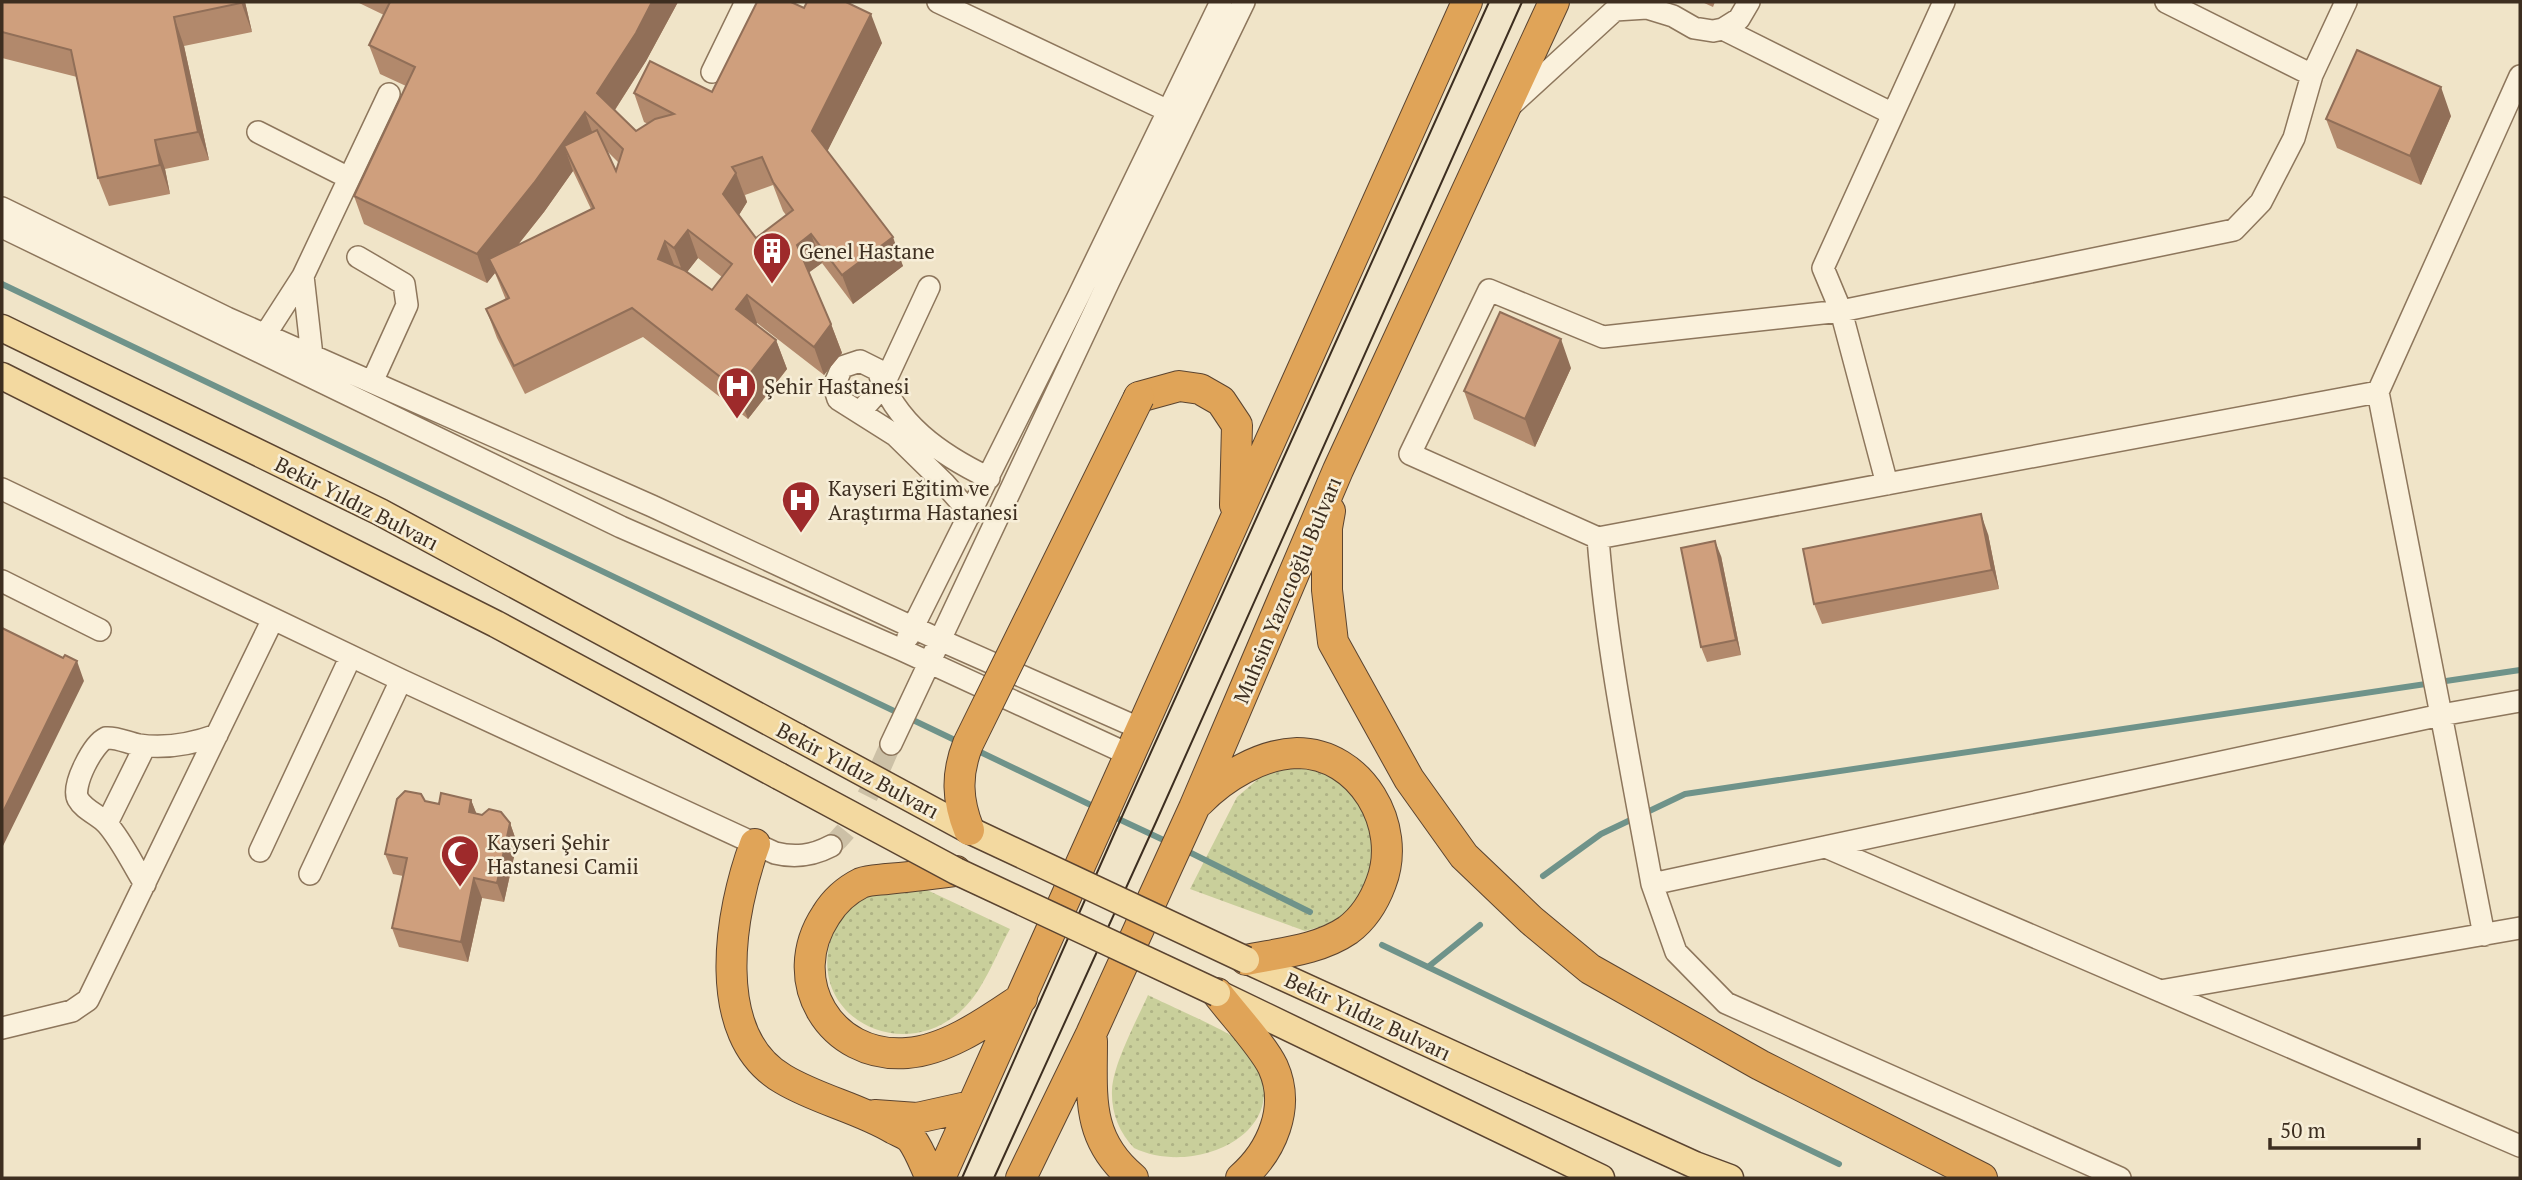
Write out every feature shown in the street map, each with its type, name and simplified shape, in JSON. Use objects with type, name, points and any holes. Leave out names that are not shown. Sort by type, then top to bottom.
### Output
[{"type":"highway","points":[[940,1178],[1467,2]]},
{"type":"highway","name":"Muhsin Yazıcıoğlu Bulvarı","points":[[1021,1178],[1091,1034],[1194,808],[1338,470],[1555,2]]},
{"type":"highway","points":[[969,830],[958,789],[962,759],[1139,397],[1179,386],[1199,389],[1221,401],[1237,425],[1234,521]]},
{"type":"highway","points":[[1338,470],[1326,527],[1326,590],[1333,642],[1409,779],[1464,856],[1531,920],[1590,969],[1760,1065],[1982,1178]]},
{"type":"highway","points":[[1194,808],[1222,782],[1255,764],[1286,754],[1309,754],[1334,763],[1357,779],[1372,797],[1384,825],[1388,852],[1384,876],[1374,901],[1359,921],[1320,944],[1246,960]]},
{"type":"highway","points":[[755,844],[740,891],[733,940],[732,970],[741,1030],[754,1053],[778,1076],[872,1115],[911,1138],[931,1178]]},
{"type":"highway","points":[[956,871],[863,882],[840,898],[822,921],[810,950],[808,972],[816,1002],[829,1020],[850,1040],[876,1051],[907,1053],[923,1051],[970,1032],[1022,998]]},
{"type":"highway","points":[[1217,993],[1272,1065],[1280,1094],[1278,1121],[1269,1144],[1241,1178]]},
{"type":"highway","points":[[1091,1034],[1092,1109],[1096,1125],[1110,1155],[1133,1178]]},
{"type":"highway","points":[[872,1115],[917,1118],[971,1106]]},
{"type":"main road","name":"Bekir Yıldız Bulvarı","points":[[2,327],[380,512],[969,830],[1246,960],[1695,1165],[1730,1178]]},
{"type":"main road","name":"Bekir Yıldız Bulvarı","points":[[2,376],[496,624],[956,871],[1601,1178]]},
{"type":"street","points":[[712,72],[746,2]]},
{"type":"street","points":[[938,2],[1177,116]]},
{"type":"street","points":[[895,736],[1177,116],[1221,2]]},
{"type":"street","points":[[902,650],[1177,116],[1244,2]]},
{"type":"street","points":[[1503,113],[1617,6],[1647,8],[1673,16],[1694,28],[1713,31],[1723,29],[1739,19],[1749,2]]},
{"type":"street","points":[[1887,484],[1841,311],[1824,268],[1944,2]]},
{"type":"street","points":[[2166,2],[2312,75]]},
{"type":"street","points":[[2346,2],[2312,75],[2294,138],[2261,202],[2234,230],[1841,311],[1603,337],[1489,290],[1409,454],[1598,538],[2378,392]]},
{"type":"street","points":[[1723,29],[1893,114]]},
{"type":"street","points":[[2484,935],[2378,392],[2520,76]]},
{"type":"street","points":[[265,335],[303,276],[389,94]]},
{"type":"street","points":[[257,132],[349,178]]},
{"type":"street","points":[[2,208],[265,335],[652,506],[914,627],[1136,742]]},
{"type":"street","points":[[2,227],[621,527],[929,663],[1136,742]]},
{"type":"street","points":[[358,257],[404,284],[407,305],[372,382]]},
{"type":"street","points":[[303,276],[312,356]]},
{"type":"street","points":[[860,412],[883,386],[929,287]]},
{"type":"street","points":[[971,514],[895,435],[838,399],[834,386],[842,367],[860,360],[878,370],[883,386],[908,424],[953,460],[989,478]]},
{"type":"street","points":[[2,489],[401,680],[775,853],[797,857],[820,852],[831,846]]},
{"type":"street","points":[[1598,538],[1602,595],[1652,884],[1676,951],[1726,1003],[2120,1178]]},
{"type":"street","points":[[2,581],[100,630]]},
{"type":"street","points":[[2,1028],[72,1011],[88,1000],[273,619]]},
{"type":"street","points":[[260,851],[351,656]]},
{"type":"street","points":[[310,874],[401,680]]},
{"type":"street","points":[[1652,884],[2441,715],[2520,701]]},
{"type":"street","points":[[145,884],[107,823],[79,802],[76,791],[78,780],[101,741],[111,738],[145,746],[186,744],[217,735]]},
{"type":"street","points":[[107,823],[145,746]]},
{"type":"street","points":[[1826,847],[2520,1146]]},
{"type":"street","points":[[2160,990],[2520,928]]},
{"type":"green space","points":[[1283,767],[1317,767],[1354,789],[1378,846],[1362,890],[1347,911],[1322,926],[1305,931],[1190,889],[1237,797],[1263,775]]},
{"type":"green space","points":[[927,890],[1010,929],[972,999],[940,1025],[913,1033],[886,1032],[862,1023],[843,1006],[830,984],[827,957],[836,926],[850,907],[869,892]]},
{"type":"green space","points":[[1148,995],[1213,1026],[1243,1044],[1260,1073],[1264,1098],[1256,1120],[1239,1138],[1216,1150],[1189,1156],[1161,1156],[1134,1148],[1124,1135],[1113,1106],[1113,1079]]},
{"type":"building","points":[[2,2],[241,3],[174,17],[198,132],[155,140],[160,165],[98,178],[71,50],[2,32]]},
{"type":"building","points":[[390,2],[652,2],[636,33],[597,93],[636,131],[655,119],[674,114],[634,93],[650,61],[712,92],[757,2],[791,2],[804,8],[807,2],[846,2],[871,14],[812,131],[893,237],[842,275],[811,234],[797,245],[831,324],[814,347],[747,295],[736,309],[776,340],[737,390],[632,308],[514,366],[486,309],[509,298],[489,259],[594,208],[564,146],[597,130],[616,171],[623,149],[585,112],[534,183],[477,254],[354,196],[415,67],[369,45]],"holes":[[[762,157],[773,182],[793,210],[756,238],[723,194],[736,173],[732,167]],[[688,230],[732,264],[712,290],[684,270],[658,259],[665,241],[674,248]]]},
{"type":"building","points":[[2357,50],[2441,87],[2410,156],[2326,119]]},
{"type":"building","points":[[1500,312],[1561,339],[1525,419],[1464,391]]},
{"type":"building","points":[[1981,514],[1992,570],[1814,604],[1803,549]]},
{"type":"building","points":[[1715,541],[1736,640],[1701,647],[1681,548]]},
{"type":"building","points":[[2,628],[63,658],[65,655],[77,661],[2,814]]},
{"type":"building","name":"Kayseri Şehir Hastanesi Camii","points":[[405,791],[421,794],[425,801],[439,804],[441,793],[471,800],[469,812],[482,815],[489,809],[501,812],[510,823],[497,883],[474,878],[461,942],[392,928],[407,858],[385,854],[397,799]]},
{"type":"waterway","points":[[2,284],[961,743]]},
{"type":"waterway","points":[[1543,876],[1601,834],[1685,794],[2520,670]]},
{"type":"waterway","points":[[974,749],[1097,808]]},
{"type":"waterway","points":[[1110,815],[1170,843]]},
{"type":"waterway","points":[[1183,849],[1310,912]]},
{"type":"waterway","points":[[1428,967],[1480,925]]},
{"type":"waterway","points":[[1382,945],[1839,1164]]},
{"type":"tunnel","points":[[831,846],[842,836],[859,812],[891,744]]},
{"type":"tram line","points":[[962,1178],[1489,2]]},
{"type":"tram line","points":[[994,1178],[1522,2]]},
{"type":"place","name":"Genel Hastane","points":[[772,285]]},
{"type":"place","name":"Şehir Hastanesi","points":[[737,420]]},
{"type":"place","name":"Kayseri Eğitim ve Araştırma Hastanesi","points":[[801,534]]},
{"type":"place","name":"Kayseri Şehir Hastanesi Camii","points":[[460,888]]}]
